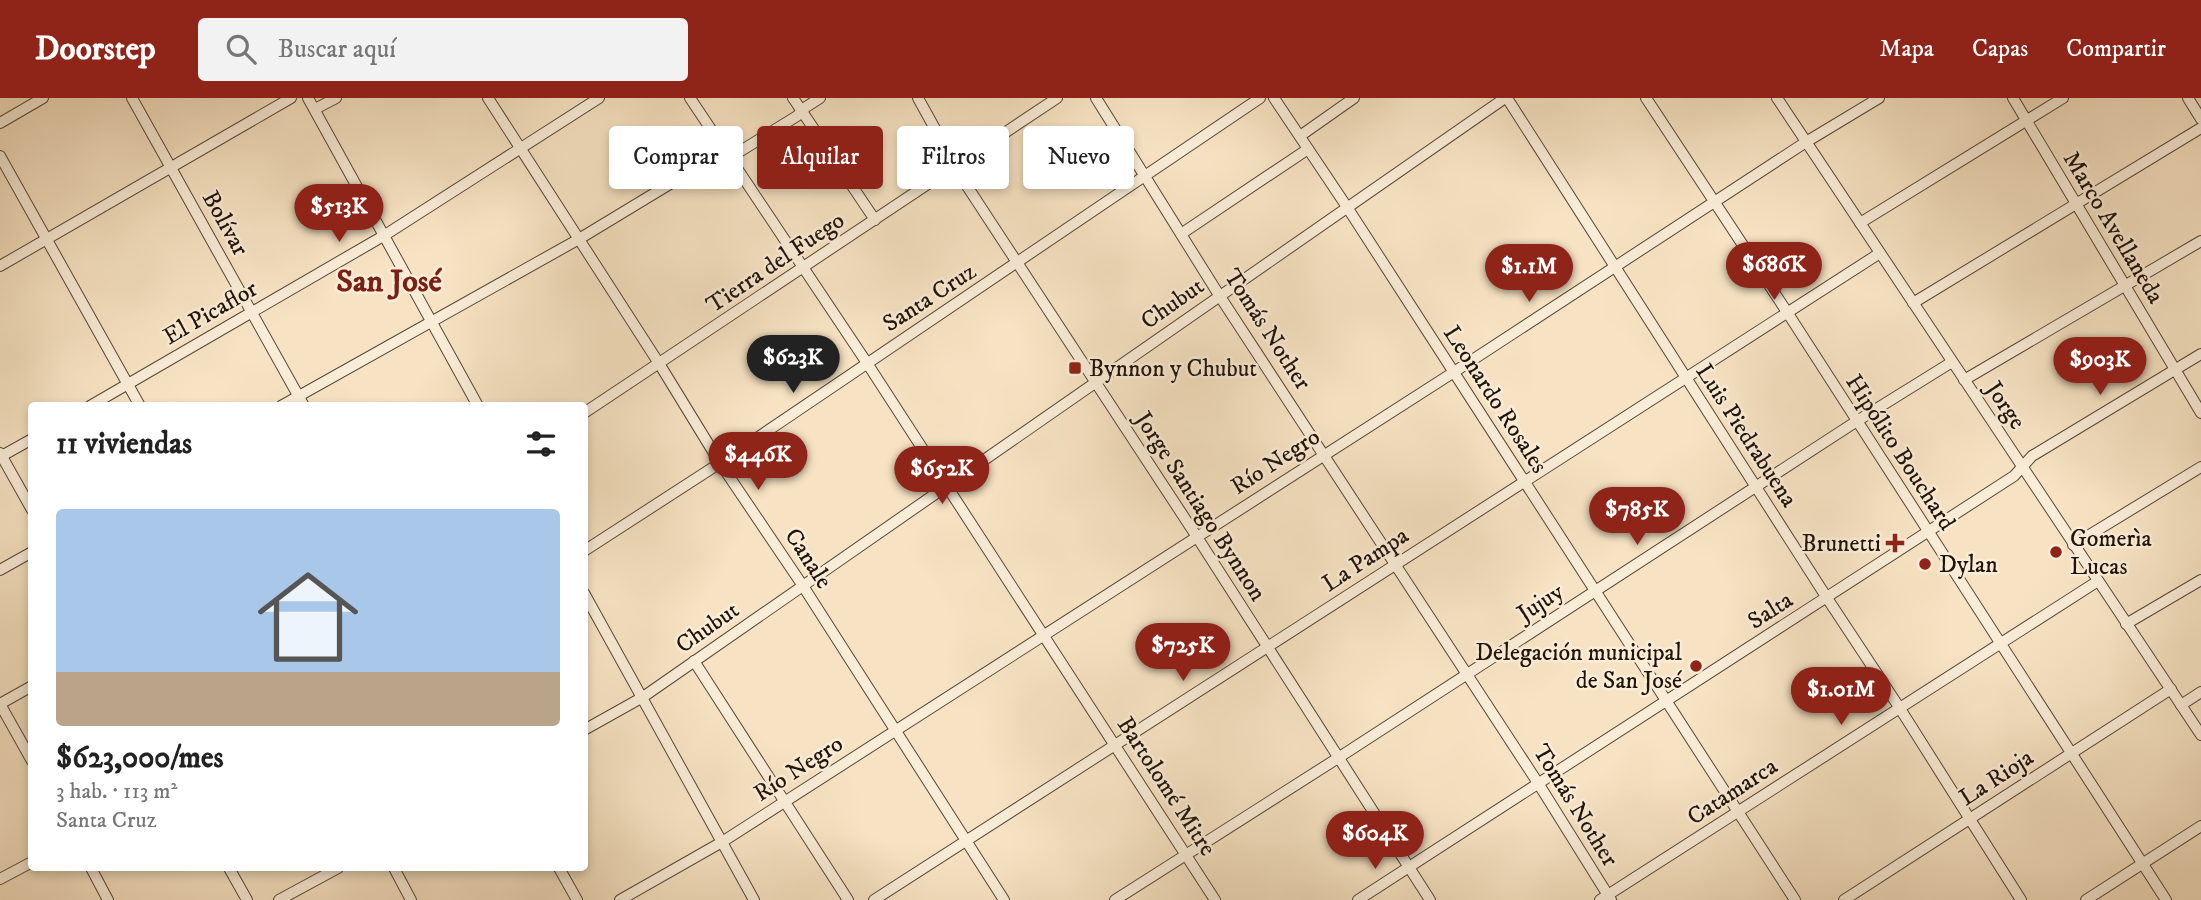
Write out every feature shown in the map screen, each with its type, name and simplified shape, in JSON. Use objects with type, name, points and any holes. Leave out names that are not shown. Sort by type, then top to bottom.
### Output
[{"type":"street","points":[[0,123],[43,98]]},
{"type":"street","name":"Bolívar","points":[[132,98],[301,401]]},
{"type":"street","points":[[0,267],[291,98]]},
{"type":"street","points":[[309,98],[476,402]]},
{"type":"street","points":[[315,109],[336,98]]},
{"type":"street","name":"Canale","points":[[488,98],[660,365],[720,464],[803,586],[1004,900]]},
{"type":"street","name":"El Picaflor","points":[[97,402],[385,235],[599,98]]},
{"type":"street","name":"Bartolomé Mitre","points":[[690,98],[710,126]]},
{"type":"street","points":[[793,98],[875,220]]},
{"type":"street","points":[[743,146],[797,116],[820,98]]},
{"type":"street","name":"Jorge Santiago Bynnon","points":[[918,98],[933,126]]},
{"type":"street","name":"Tierra del Fuego","points":[[1009,130],[1057,98]]},
{"type":"street","name":"Tomás Nother","points":[[1096,98],[1220,295],[1538,783],[1607,898]]},
{"type":"street","name":"Santa Cruz","points":[[588,548],[720,464],[1260,98]]},
{"type":"street","name":"Leonardo Rosales","points":[[1274,98],[1347,206],[1795,900]]},
{"type":"street","points":[[1300,136],[1354,98]]},
{"type":"street","name":"Chubut","points":[[588,728],[643,697],[1506,98]]},
{"type":"street","name":"Luis Piedrabuena","points":[[1506,98],[2021,900]]},
{"type":"street","name":"Hipólito Bouchard","points":[[1646,98],[2166,900]]},
{"type":"street","name":"Jorge","points":[[1777,98],[2201,735]]},
{"type":"street","name":"Río Negro","points":[[620,900],[722,842],[1454,372],[1714,201],[1879,98]]},
{"type":"street","name":"Marco Avellaneda","points":[[2013,98],[2201,413]]},
{"type":"street","points":[[1860,223],[2063,98]]},
{"type":"street","points":[[2188,98],[2201,119]]},
{"type":"street","points":[[1913,303],[2201,128]]},
{"type":"street","points":[[1181,234],[1308,149]]},
{"type":"street","points":[[0,156],[137,402]]},
{"type":"street","name":"Bartolomé Mitre","points":[[743,175],[1116,744],[1215,900]]},
{"type":"street","points":[[301,401],[431,321],[667,189]]},
{"type":"street","name":"Tierra del Fuego","points":[[588,410],[921,189]]},
{"type":"street","name":"Jorge Santiago Bynnon","points":[[970,189],[1430,900]]},
{"type":"street","points":[[1964,380],[2201,241]]},
{"type":"street","name":"La Pampa","points":[[874,900],[1880,253]]},
{"type":"street","name":"Salta","points":[[1358,900],[2014,477],[2032,456],[2201,354]]},
{"type":"street","name":"Jujuy","points":[[1115,900],[1952,362]]},
{"type":"street","points":[[28,441],[0,455],[28,503]]},
{"type":"street","points":[[2073,545],[2201,467]]},
{"type":"street","points":[[0,570],[28,554]]},
{"type":"street","points":[[2126,624],[2201,580]]},
{"type":"street","name":"Catamarca","points":[[1607,898],[2098,581]]},
{"type":"street","points":[[588,600],[754,900]]},
{"type":"street","points":[[695,661],[848,900]]},
{"type":"street","points":[[28,688],[0,704],[28,754]]},
{"type":"street","name":"La Rioja","points":[[1844,900],[2171,689]]},
{"type":"street","points":[[2180,705],[2201,692]]},
{"type":"street","points":[[2086,900],[2201,826]]},
{"type":"street","points":[[0,879],[28,864]]},
{"type":"street","points":[[93,871],[108,900]]},
{"type":"street","points":[[231,871],[247,900]]},
{"type":"street","points":[[279,900],[332,871]]},
{"type":"street","points":[[396,871],[411,900]]},
{"type":"street","points":[[561,871],[577,900]]},
{"type":"place","name":"Bynnon y Chubut","points":[[1075,368]]},
{"type":"place","name":"Brunetti","points":[[1895,543]]},
{"type":"place","name":"Gomerìa Lucas","points":[[2056,552]]},
{"type":"place","name":"Dylan","points":[[1925,564]]},
{"type":"place","name":"Delegación municipal de San José","points":[[1696,666]]},
{"type":"district","name":"San José","points":[[389,280]]}]
